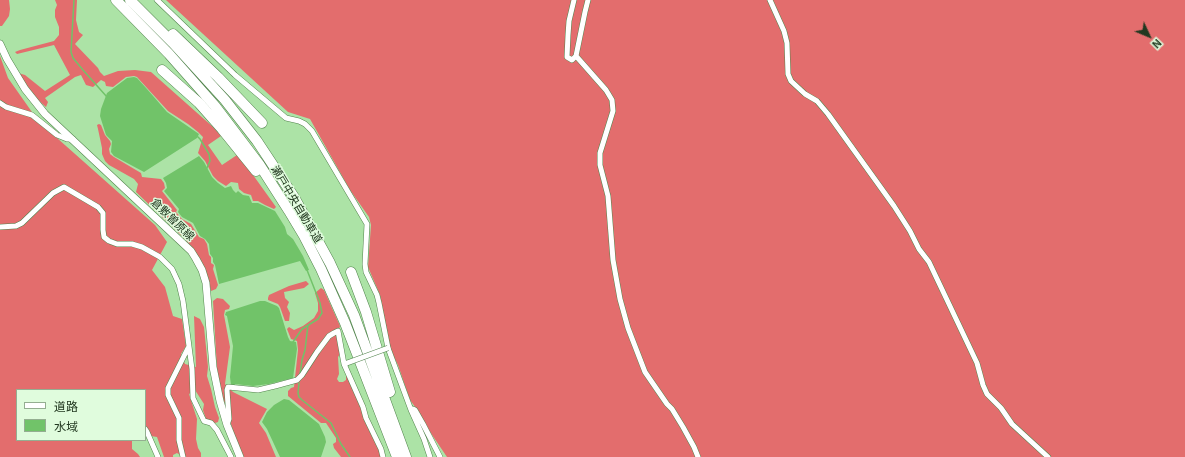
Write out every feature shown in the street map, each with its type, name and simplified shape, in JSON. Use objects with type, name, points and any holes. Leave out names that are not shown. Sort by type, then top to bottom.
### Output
[{"type":"highway","name":"瀬戸中央自動車道","points":[[116,0],[174,59],[214,106],[259,164],[289,211],[321,269],[342,316],[397,457]]},
{"type":"highway","name":"瀬戸中央自動車道","points":[[130,0],[174,43],[225,100],[257,141],[294,197],[342,288],[362,336],[406,457]]},
{"type":"highway","points":[[134,0],[174,34],[262,123]]},
{"type":"highway","points":[[162,70],[199,103],[289,211]]},
{"type":"highway","points":[[351,272],[366,312],[390,394],[394,421]]},
{"type":"street","points":[[157,0],[235,75],[286,118],[300,121],[312,131],[367,224],[366,272],[377,295],[388,348],[430,457]]},
{"type":"street","points":[[574,0],[569,21],[567,58],[572,60],[576,56],[584,12],[588,0]]},
{"type":"street","points":[[770,0],[784,31],[787,43],[788,74],[791,81],[805,94],[817,101],[828,114],[894,206],[910,231],[919,249],[929,262],[977,363],[987,394],[1001,408],[1012,424],[1048,457]]},
{"type":"street","name":"倉敷曽原線","points":[[0,44],[10,65],[25,89],[46,114],[191,251],[196,259],[202,270],[206,284],[213,366],[220,401],[227,425],[240,457]]},
{"type":"street","points":[[576,56],[606,90],[612,100],[613,111],[600,153],[600,164],[608,196],[612,260],[628,328],[645,372],[684,427],[698,457]]},
{"type":"street","points":[[0,103],[6,107],[32,115],[57,136],[73,139]]},
{"type":"street","points":[[0,227],[22,224],[53,193],[64,187],[92,202],[103,213],[104,236],[109,242],[117,244],[132,244],[142,247],[160,257],[172,269],[179,284],[183,301],[192,369],[193,398],[204,421],[211,423],[217,430],[231,457]]},
{"type":"street","points":[[227,425],[229,420],[226,390],[228,387],[258,390],[296,380],[302,375],[329,336],[338,331],[345,363],[383,457]]},
{"type":"street","points":[[184,457],[179,440],[179,418],[168,395],[168,388],[189,347]]},
{"type":"street","points":[[345,363],[388,348]]},
{"type":"street","points":[[410,407],[415,410],[440,457]]},
{"type":"street","points":[[146,431],[158,457]]},
{"type":"shaded area","points":[[0,0],[9,0],[10,9],[9,16],[2,26],[0,26]]},
{"type":"shaded area","points":[[55,0],[77,0],[76,20],[79,32],[83,35],[75,44],[104,76],[118,71],[135,70],[151,72],[213,127],[221,136],[208,145],[222,165],[237,155],[276,207],[274,209],[258,201],[253,201],[251,195],[244,193],[239,189],[238,183],[231,182],[226,186],[218,181],[198,153],[203,137],[188,124],[168,111],[137,77],[126,77],[113,87],[106,86],[105,82],[101,80],[93,87],[86,85],[81,75],[75,77],[45,98],[48,102],[46,107],[36,98],[18,73],[25,75],[45,91],[70,75],[54,45],[17,54],[15,52],[54,41],[59,35],[59,27],[55,17],[57,5]]},
{"type":"shaded area","points":[[166,0],[1185,0],[1185,457],[447,457],[410,400],[398,365],[391,351],[380,295],[368,267],[371,225],[369,217],[350,190],[310,119],[288,112]]},
{"type":"shaded area","points":[[0,56],[8,78],[39,122],[155,225],[167,242],[152,270],[165,287],[173,316],[182,319],[186,346],[181,354],[185,364],[196,367],[194,316],[200,319],[204,327],[208,367],[207,376],[219,418],[218,422],[215,423],[206,419],[203,410],[204,404],[195,390],[189,394],[197,419],[196,439],[201,457],[183,457],[177,453],[173,455],[173,457],[164,457],[157,437],[146,435],[146,389],[16,389],[16,441],[132,441],[132,449],[140,457],[0,457]]},
{"type":"shaded area","points":[[99,124],[110,141],[110,154],[141,173],[142,177],[161,179],[165,188],[162,191],[177,210],[176,212],[182,219],[191,224],[199,237],[204,239],[211,257],[211,263],[214,265],[213,269],[218,285],[216,289],[211,291],[208,277],[195,252],[186,240],[136,192],[138,184],[134,179],[109,165],[105,161],[102,154],[97,125]]},
{"type":"shaded area","points":[[306,281],[309,284],[304,288],[284,292],[285,298],[289,302],[287,307],[290,313],[289,321],[285,321],[278,304],[268,300],[269,295],[289,286]]},
{"type":"shaded area","points":[[321,288],[324,290],[340,326],[339,329],[334,332],[337,337],[340,354],[338,357],[339,374],[337,379],[339,382],[343,382],[346,380],[346,376],[348,376],[382,457],[341,457],[334,448],[333,444],[336,442],[336,438],[326,423],[321,423],[288,396],[288,391],[294,387],[298,350],[297,341],[291,339],[287,329],[289,327],[294,330],[303,326],[314,318],[318,311],[318,303],[315,293]]},
{"type":"shaded area","points":[[217,298],[223,299],[230,306],[229,309],[225,310],[224,315],[230,347],[225,384],[233,392],[267,409],[259,423],[266,433],[276,457],[243,457],[234,434],[222,394],[217,369],[213,301]]},
{"type":"water","points":[[127,78],[137,78],[167,112],[199,134],[197,138],[144,172],[114,156],[111,152],[112,141],[106,135],[100,116],[107,93]]},
{"type":"water","points":[[199,156],[212,177],[218,183],[225,188],[231,186],[236,193],[238,191],[243,195],[249,196],[252,203],[258,203],[275,211],[285,227],[287,234],[293,239],[303,256],[309,270],[306,271],[300,261],[219,284],[213,258],[210,254],[209,244],[200,236],[193,223],[182,217],[178,212],[179,209],[164,191],[167,188],[163,178]]},
{"type":"water","points":[[260,301],[265,301],[279,308],[290,341],[296,342],[297,349],[293,378],[269,384],[253,386],[235,384],[234,386],[231,385],[230,377],[233,346],[227,316],[225,315],[226,312]]},
{"type":"water","points":[[284,399],[289,400],[319,424],[326,442],[321,457],[280,457],[267,429],[262,422],[267,412],[274,405]]},
{"type":"waterway","points":[[74,0],[71,52],[73,58],[107,97]]},
{"type":"waterway","points":[[196,135],[209,154],[210,161],[206,170]]},
{"type":"waterway","points":[[293,342],[302,329],[318,319],[322,313],[320,303],[307,270]]},
{"type":"waterway","points":[[300,374],[308,325]]},
{"type":"waterway","points":[[299,383],[299,397],[331,423],[341,444],[350,457]]}]
